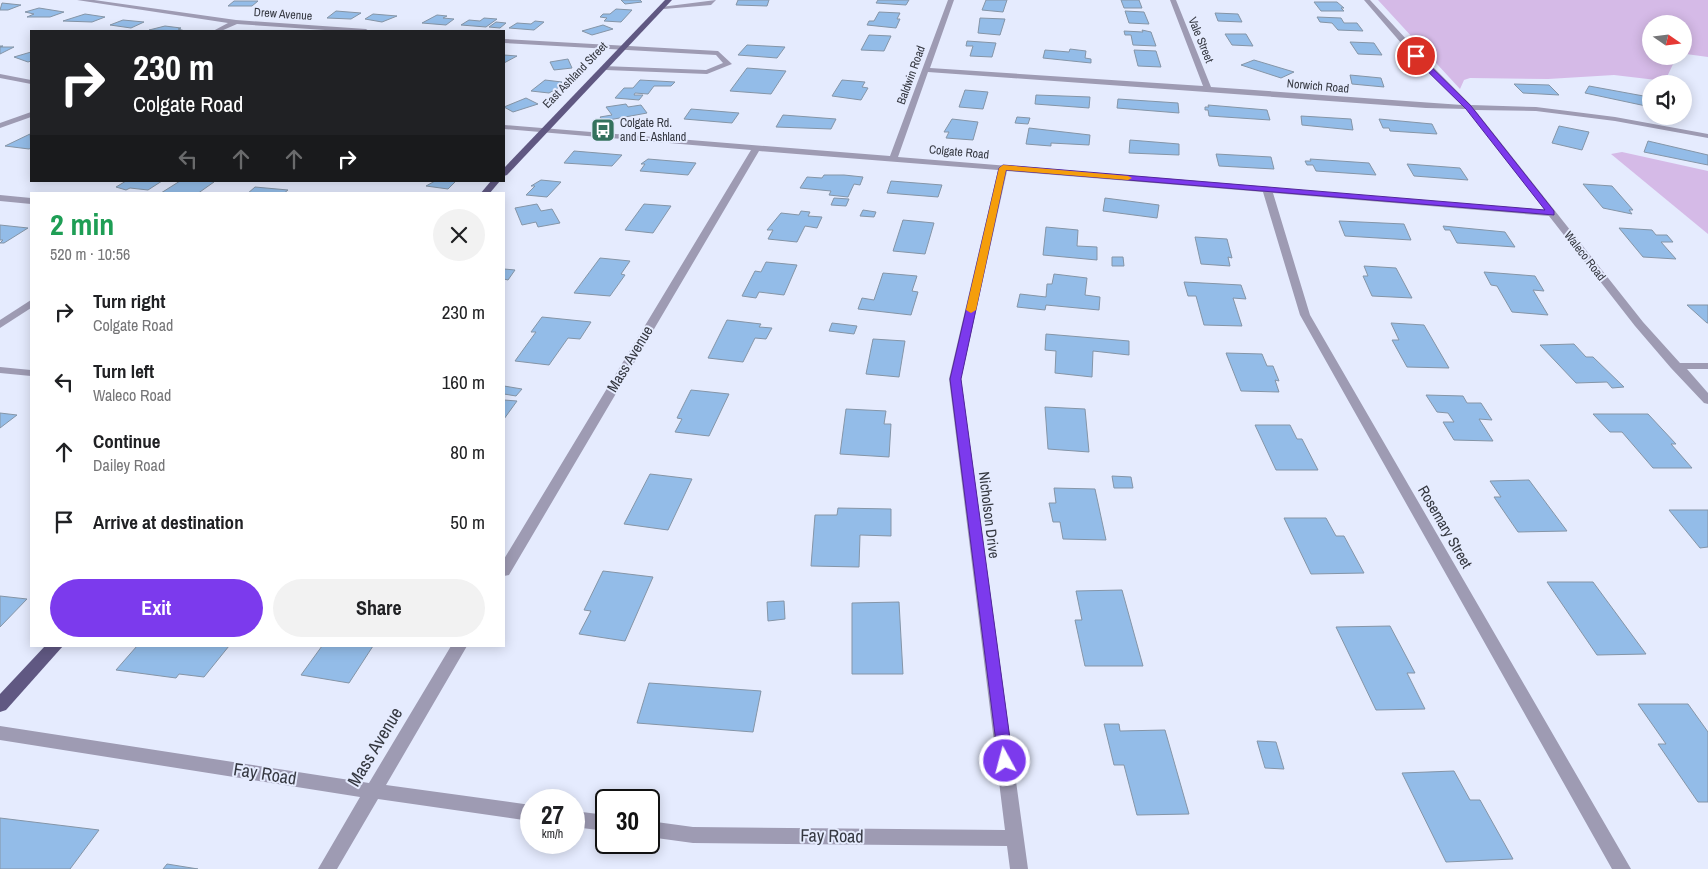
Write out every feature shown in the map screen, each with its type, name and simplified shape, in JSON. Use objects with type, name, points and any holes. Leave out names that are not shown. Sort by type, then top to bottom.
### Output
[{"type":"main road","name":"East Ashland Street","points":[[505,172],[669,0]]},
{"type":"main road","points":[[486,192],[495,182]]},
{"type":"main road","points":[[0,705],[54,647]]},
{"type":"street","name":"Drew Avenue","points":[[80,0],[236,22],[352,30]]},
{"type":"street","points":[[664,7],[712,3],[713,0]]},
{"type":"street","name":"Baldwin Road","points":[[893,159],[951,0]]},
{"type":"street","name":"Vale Street","points":[[1173,0],[1208,89]]},
{"type":"street","name":"Waleco Road","points":[[1368,0],[1416,56],[1468,107],[1675,366],[1708,400]]},
{"type":"street","points":[[218,30],[236,22]]},
{"type":"street","points":[[505,41],[718,53],[728,64],[707,72],[606,68]]},
{"type":"street","name":"Norwich Road","points":[[925,70],[1576,113],[1708,136]]},
{"type":"street","points":[[0,76],[30,82]]},
{"type":"street","points":[[0,126],[30,114]]},
{"type":"street","name":"Colgate Road","points":[[505,127],[1551,213]]},
{"type":"street","name":"Mass Avenue","points":[[505,569],[757,147]]},
{"type":"street","name":"Nicholson Drive","points":[[1003,168],[955,379],[1019,869]]},
{"type":"street","name":"Rosemary Street","points":[[1267,189],[1305,315],[1622,869]]},
{"type":"street","points":[[0,198],[30,201]]},
{"type":"street","points":[[0,325],[30,304]]},
{"type":"street","points":[[1675,366],[1708,366]]},
{"type":"street","points":[[0,370],[30,373]]},
{"type":"street","name":"Mass Avenue","points":[[327,869],[458,647]]},
{"type":"street","name":"Fay Road","points":[[0,733],[372,791],[520,811]]},
{"type":"street","name":"Fay Road","points":[[660,831],[692,835],[1015,838]]},
{"type":"shaded area","points":[[1378,0],[1708,0],[1708,57],[1692,55],[1692,15],[1642,15],[1642,65],[1673,65],[1668,75],[1642,75],[1642,78],[1614,75],[1548,79],[1470,78],[1464,80],[1460,89]]},
{"type":"shaded area","points":[[1622,152],[1708,171],[1708,234],[1611,154]]},
{"type":"building","points":[[621,0],[640,0],[642,2],[625,4]]},
{"type":"building","points":[[738,0],[769,0],[767,6],[736,5]]},
{"type":"building","points":[[878,0],[909,0],[906,5],[876,3]]},
{"type":"building","points":[[986,0],[1007,0],[1003,12],[982,10]]},
{"type":"building","points":[[1121,0],[1139,0],[1142,8],[1124,8]]},
{"type":"building","points":[[234,1],[258,1],[252,6],[228,6]]},
{"type":"building","points":[[1314,2],[1337,2],[1344,8],[1341,8],[1344,11],[1321,11]]},
{"type":"building","points":[[2,3],[21,5],[8,10],[0,10]]},
{"type":"building","points":[[39,8],[64,12],[50,17],[27,17],[34,14],[25,12]]},
{"type":"building","points":[[616,9],[632,10],[621,22],[604,21],[607,18],[600,17],[603,14],[610,14]]},
{"type":"building","points":[[336,11],[361,13],[351,19],[327,18]]},
{"type":"building","points":[[1125,11],[1144,12],[1149,24],[1129,23]]},
{"type":"building","points":[[879,12],[900,13],[897,19],[900,19],[896,28],[867,25],[869,21],[874,21]]},
{"type":"building","points":[[1215,13],[1238,14],[1242,22],[1218,21]]},
{"type":"building","points":[[85,14],[105,17],[92,22],[63,21]]},
{"type":"building","points":[[373,14],[397,16],[382,22],[365,19]]},
{"type":"building","points":[[437,15],[447,16],[443,18],[454,19],[446,25],[422,23]]},
{"type":"building","points":[[1317,17],[1341,18],[1344,23],[1357,23],[1363,31],[1338,30],[1332,23],[1320,22]]},
{"type":"building","points":[[484,18],[497,19],[486,27],[461,25],[469,20],[480,21]]},
{"type":"building","points":[[980,18],[1005,19],[1000,35],[978,33]]},
{"type":"building","points":[[123,20],[144,22],[131,28],[110,25]]},
{"type":"building","points":[[535,21],[544,22],[534,30],[509,28],[517,23],[531,24]]},
{"type":"building","points":[[496,22],[506,23],[500,28],[489,27]]},
{"type":"building","points":[[603,25],[613,29],[592,35],[582,31]]},
{"type":"building","points":[[165,26],[181,28],[178,29],[182,30],[149,30]]},
{"type":"building","points":[[1142,30],[1151,32],[1156,46],[1133,45],[1131,35],[1125,35],[1124,31],[1143,32]]},
{"type":"building","points":[[1225,34],[1246,34],[1253,46],[1232,45]]},
{"type":"building","points":[[869,35],[891,36],[884,51],[861,50]]},
{"type":"building","points":[[967,41],[996,43],[992,57],[970,56],[973,46],[966,46]]},
{"type":"building","points":[[1350,42],[1374,43],[1382,55],[1358,54]]},
{"type":"building","points":[[747,45],[785,47],[777,58],[738,55]]},
{"type":"building","points":[[0,47],[14,47],[0,54]]},
{"type":"building","points":[[1070,49],[1086,51],[1085,58],[1091,59],[1091,63],[1043,58],[1045,50],[1069,52]]},
{"type":"building","points":[[1134,50],[1156,51],[1161,67],[1138,66]]},
{"type":"building","points":[[30,52],[30,61],[28,62],[14,57]]},
{"type":"building","points":[[505,55],[517,56],[505,62]]},
{"type":"building","points":[[568,59],[572,68],[554,70],[550,62]]},
{"type":"building","points":[[1254,60],[1294,72],[1281,78],[1241,65]]},
{"type":"building","points":[[747,68],[786,71],[771,94],[730,91]]},
{"type":"building","points":[[1350,75],[1381,78],[1384,87],[1352,84]]},
{"type":"building","points":[[545,80],[562,82],[557,86],[560,86],[558,88],[549,93],[531,91]]},
{"type":"building","points":[[640,80],[675,82],[671,86],[654,86],[648,94],[635,93],[634,95],[643,95],[639,100],[615,98],[624,88],[633,88]]},
{"type":"building","points":[[842,80],[865,82],[862,87],[868,88],[861,100],[832,96]]},
{"type":"building","points":[[1514,84],[1549,85],[1559,95],[1523,93]]},
{"type":"building","points":[[1589,86],[1642,96],[1642,105],[1585,93]]},
{"type":"building","points":[[965,90],[988,92],[983,109],[959,107]]},
{"type":"building","points":[[1036,95],[1090,97],[1089,108],[1035,104]]},
{"type":"building","points":[[526,98],[538,104],[513,112],[505,107]]},
{"type":"building","points":[[1118,99],[1178,103],[1179,113],[1117,108]]},
{"type":"building","points":[[626,104],[628,107],[641,105],[647,113],[603,121],[600,117],[612,115],[606,107]]},
{"type":"building","points":[[1208,105],[1267,110],[1270,120],[1209,116],[1208,110],[1205,110],[1205,107],[1209,107]]},
{"type":"building","points":[[691,109],[739,113],[732,123],[684,119]]},
{"type":"building","points":[[783,115],[836,119],[831,129],[776,127]]},
{"type":"building","points":[[1301,116],[1351,119],[1353,130],[1302,125]]},
{"type":"building","points":[[1017,117],[1030,118],[1028,124],[1015,123]]},
{"type":"building","points":[[952,119],[978,122],[973,140],[946,138],[949,132],[944,132]]},
{"type":"building","points":[[1379,119],[1432,124],[1437,134],[1390,131],[1389,128],[1383,128]]},
{"type":"building","points":[[1559,126],[1589,132],[1582,150],[1552,143]]},
{"type":"building","points":[[1029,128],[1090,135],[1089,145],[1051,143],[1051,146],[1026,144]]},
{"type":"building","points":[[30,134],[29,149],[5,146]]},
{"type":"building","points":[[1130,140],[1179,144],[1179,155],[1129,153]]},
{"type":"building","points":[[1648,141],[1708,155],[1708,165],[1644,152]]},
{"type":"building","points":[[574,151],[622,155],[612,166],[564,163]]},
{"type":"building","points":[[1216,154],[1271,157],[1274,169],[1219,166]]},
{"type":"building","points":[[648,159],[696,163],[688,175],[640,171],[645,164],[641,164]]},
{"type":"building","points":[[1310,159],[1369,163],[1376,175],[1316,171],[1313,165],[1307,165],[1305,161],[1311,161]]},
{"type":"building","points":[[1407,164],[1460,168],[1468,180],[1414,176]]},
{"type":"building","points":[[824,175],[863,177],[860,185],[854,184],[848,197],[829,195],[831,191],[800,188],[807,177],[822,178]]},
{"type":"building","points":[[541,180],[561,182],[547,197],[526,195],[535,186],[531,186]]},
{"type":"building","points":[[891,181],[942,185],[938,197],[887,193]]},
{"type":"building","points":[[124,182],[160,182],[148,190],[130,188],[126,190],[116,187]]},
{"type":"building","points":[[178,182],[214,182],[200,192],[163,192]]},
{"type":"building","points":[[433,182],[455,182],[448,189],[426,186]]},
{"type":"building","points":[[1583,184],[1612,186],[1633,210],[1629,210],[1632,214],[1603,208]]},
{"type":"building","points":[[255,187],[288,190],[286,192],[249,192]]},
{"type":"building","points":[[834,198],[849,199],[846,206],[831,205]]},
{"type":"building","points":[[1105,198],[1159,205],[1157,218],[1103,211]]},
{"type":"building","points":[[537,204],[541,211],[552,209],[560,223],[538,227],[536,222],[522,225],[515,208]]},
{"type":"building","points":[[644,204],[671,206],[653,233],[625,230]]},
{"type":"building","points":[[863,210],[876,212],[874,217],[860,216]]},
{"type":"building","points":[[801,211],[810,212],[808,216],[822,217],[817,228],[805,226],[797,242],[768,239],[773,230],[767,230],[781,213],[799,215]]},
{"type":"building","points":[[903,220],[934,223],[925,254],[893,251]]},
{"type":"building","points":[[1339,221],[1404,224],[1411,240],[1345,236]]},
{"type":"building","points":[[0,225],[28,228],[4,243],[0,243],[3,240],[0,240]]},
{"type":"building","points":[[1443,226],[1505,232],[1515,247],[1457,243],[1450,230],[1445,230]]},
{"type":"building","points":[[1046,227],[1078,230],[1077,246],[1097,247],[1097,260],[1043,255]]},
{"type":"building","points":[[1619,228],[1652,230],[1656,235],[1667,235],[1673,242],[1661,242],[1676,259],[1643,257]]},
{"type":"building","points":[[1195,237],[1227,239],[1232,258],[1228,257],[1230,266],[1201,264]]},
{"type":"building","points":[[1112,257],[1123,257],[1124,266],[1112,266]]},
{"type":"building","points":[[600,258],[630,261],[621,274],[625,275],[610,296],[574,293]]},
{"type":"building","points":[[766,262],[797,265],[784,295],[759,292],[756,298],[742,296],[755,271],[761,272]]},
{"type":"building","points":[[1364,266],[1396,268],[1412,298],[1372,296],[1363,276],[1368,276]]},
{"type":"building","points":[[505,269],[515,270],[508,280],[505,279]]},
{"type":"building","points":[[1484,272],[1535,276],[1544,291],[1533,290],[1548,315],[1512,312],[1497,286],[1491,285]]},
{"type":"building","points":[[883,273],[917,276],[912,291],[918,292],[911,315],[858,309],[862,298],[874,300]]},
{"type":"building","points":[[1054,274],[1087,278],[1085,295],[1100,297],[1099,310],[1046,305],[1045,310],[1017,307],[1020,294],[1046,297],[1047,284],[1052,284]]},
{"type":"building","points":[[1184,282],[1241,285],[1246,299],[1233,298],[1242,326],[1204,325],[1196,296],[1188,296]]},
{"type":"building","points":[[1687,305],[1708,305],[1708,323],[1707,323]]},
{"type":"building","points":[[542,317],[591,322],[580,339],[568,338],[549,365],[515,361],[536,332],[531,332]]},
{"type":"building","points":[[727,320],[761,324],[759,327],[772,328],[766,339],[755,338],[743,362],[708,358]]},
{"type":"building","points":[[832,323],[857,326],[854,334],[829,331]]},
{"type":"building","points":[[1391,323],[1424,325],[1449,368],[1407,367],[1392,340],[1399,340]]},
{"type":"building","points":[[1046,334],[1129,341],[1129,355],[1093,351],[1092,377],[1055,373],[1056,351],[1045,350]]},
{"type":"building","points":[[873,339],[905,341],[899,377],[866,374]]},
{"type":"building","points":[[1574,344],[1586,357],[1593,357],[1624,387],[1612,388],[1607,382],[1576,383],[1540,345]]},
{"type":"building","points":[[1226,353],[1262,354],[1267,366],[1273,366],[1279,381],[1275,380],[1279,392],[1241,391]]},
{"type":"building","points":[[505,386],[522,389],[516,396],[505,394]]},
{"type":"building","points":[[691,390],[729,394],[709,436],[675,432],[682,419],[677,418]]},
{"type":"building","points":[[1426,395],[1463,396],[1467,403],[1481,403],[1492,420],[1479,419],[1493,441],[1454,440],[1443,422],[1454,422],[1448,413],[1437,412]]},
{"type":"building","points":[[505,400],[517,401],[505,418]]},
{"type":"building","points":[[1045,407],[1085,409],[1089,452],[1048,449]]},
{"type":"building","points":[[846,409],[886,411],[884,424],[891,424],[889,457],[840,454]]},
{"type":"building","points":[[0,413],[17,415],[0,428]]},
{"type":"building","points":[[1593,414],[1648,414],[1676,444],[1671,444],[1692,468],[1653,468],[1622,432],[1610,432]]},
{"type":"building","points":[[1255,425],[1290,425],[1297,439],[1302,439],[1318,470],[1276,470]]},
{"type":"building","points":[[650,474],[692,479],[668,530],[624,524]]},
{"type":"building","points":[[1112,476],[1131,477],[1133,488],[1114,488]]},
{"type":"building","points":[[1529,480],[1567,531],[1518,532],[1494,497],[1501,497],[1490,481]]},
{"type":"building","points":[[1054,488],[1095,489],[1106,540],[1063,539],[1060,522],[1053,522],[1049,503],[1056,503]]},
{"type":"building","points":[[838,508],[891,509],[891,536],[860,535],[859,567],[811,566],[815,515],[837,515]]},
{"type":"building","points":[[1669,510],[1708,510],[1708,547],[1700,548]]},
{"type":"building","points":[[1284,518],[1326,518],[1336,536],[1344,536],[1364,573],[1311,574]]},
{"type":"building","points":[[603,571],[653,577],[625,641],[579,634],[591,611],[584,610]]},
{"type":"building","points":[[1547,582],[1593,582],[1646,654],[1597,655]]},
{"type":"building","points":[[1122,590],[1143,666],[1085,666],[1075,620],[1082,620],[1076,591]]},
{"type":"building","points":[[0,596],[27,599],[0,627]]},
{"type":"building","points":[[784,601],[785,619],[768,621],[767,602]]},
{"type":"building","points":[[899,602],[903,674],[852,674],[852,603]]},
{"type":"building","points":[[1390,626],[1415,673],[1407,673],[1425,709],[1376,710],[1336,627]]},
{"type":"building","points":[[136,647],[228,647],[204,677],[179,674],[176,678],[116,670]]},
{"type":"building","points":[[321,647],[372,647],[349,683],[301,675]]},
{"type":"building","points":[[649,683],[761,691],[753,732],[637,723]]},
{"type":"building","points":[[1638,704],[1688,704],[1708,732],[1708,802],[1698,802],[1658,744],[1666,744]]},
{"type":"building","points":[[1104,724],[1119,724],[1120,731],[1165,730],[1189,814],[1137,815],[1124,765],[1114,765]]},
{"type":"building","points":[[1257,741],[1276,742],[1284,769],[1265,768]]},
{"type":"building","points":[[1454,771],[1470,800],[1480,800],[1513,859],[1446,862],[1402,773]]},
{"type":"building","points":[[0,818],[99,830],[70,869],[0,869]]},
{"type":"building","points":[[167,864],[198,869],[163,869]]},
{"type":"slow traffic","points":[[971,310],[1003,168],[1128,178]]},
{"type":"place","name":"Colgate Rd. and E. Ashland","points":[[603,130]]},
{"type":"route","points":[[1005,761],[955,379],[1003,168],[1551,213],[1468,107],[1416,56]]}]
